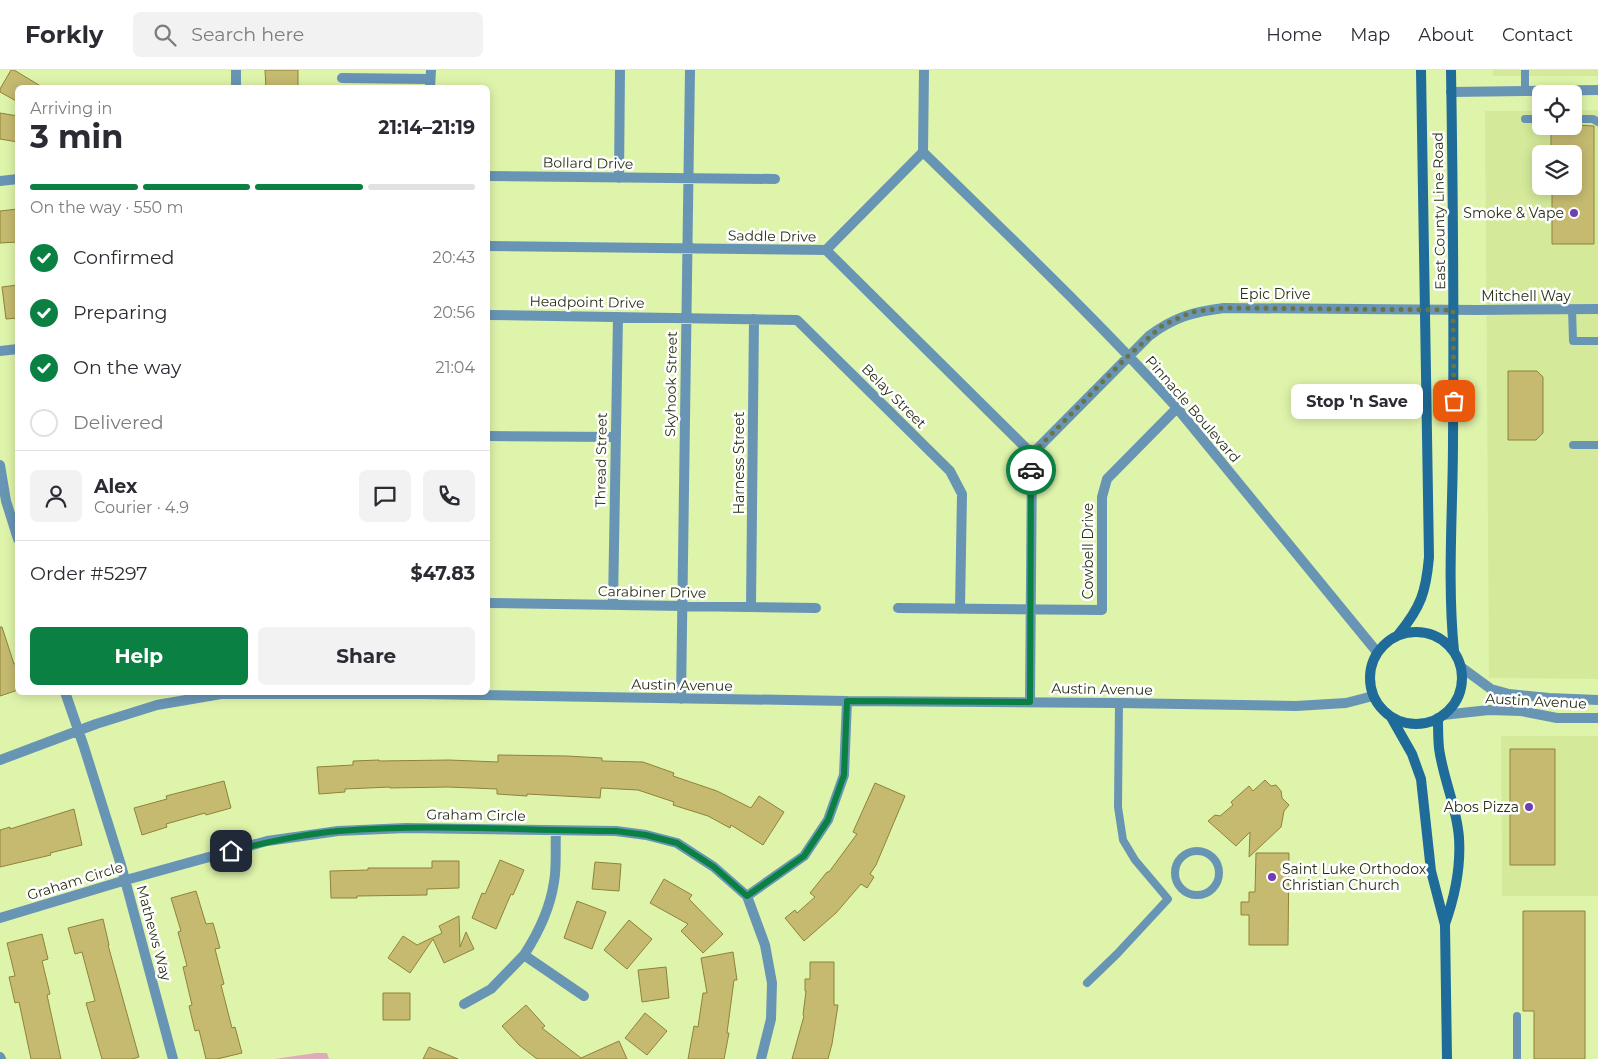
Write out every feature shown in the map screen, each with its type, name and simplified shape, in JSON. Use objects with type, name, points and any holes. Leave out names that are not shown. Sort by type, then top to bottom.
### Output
[{"type":"main road","name":"East County Line Road","points":[[1398,635],[1410,621],[1420,603],[1427,582],[1429,495],[1421,70]]},
{"type":"main road","name":"East County Line Road","points":[[1451,70],[1453,498],[1450,612],[1454,651]]},
{"type":"main road","points":[[1407,632],[1425,632],[1441,639],[1454,651],[1461,668],[1461,685],[1455,702],[1441,716],[1426,723],[1417,724],[1399,721],[1391,717],[1377,704],[1370,687],[1370,669],[1377,652],[1383,645],[1398,635],[1407,632]]},
{"type":"main road","points":[[1441,716],[1439,747],[1459,837],[1459,872],[1455,896],[1445,925]]},
{"type":"main road","points":[[1391,717],[1412,754],[1421,779],[1431,871],[1445,925],[1446,1059]]},
{"type":"street","points":[[236,70],[236,85]]},
{"type":"street","points":[[619,178],[620,70]]},
{"type":"street","name":"Skyhook Street","points":[[681,699],[690,70]]},
{"type":"street","points":[[826,250],[923,152],[924,70]]},
{"type":"street","points":[[342,78],[430,79]]},
{"type":"street","points":[[1451,92],[1598,90]]},
{"type":"street","name":"Pinnacle Boulevard","points":[[923,152],[1051,277],[1176,408],[1377,652]]},
{"type":"street","name":"Bollard Drive","points":[[490,176],[776,179]]},
{"type":"street","points":[[0,181],[15,179]]},
{"type":"street","name":"Saddle Drive","points":[[490,246],[826,250],[1032,454]]},
{"type":"street","name":"Epic Drive","points":[[1032,454],[1128,356],[1163,325],[1192,312],[1224,308],[1453,310]]},
{"type":"street","name":"Mitchell Way","points":[[1453,310],[1598,309]]},
{"type":"street","name":"Headpoint Drive","points":[[490,315],[686,317]]},
{"type":"street","name":"Thread Street","points":[[613,604],[618,317]]},
{"type":"street","name":"Belay Street","points":[[686,317],[797,320],[950,471],[962,494],[960,609]]},
{"type":"street","name":"Harness Street","points":[[751,607],[754,318]]},
{"type":"street","points":[[0,351],[15,349]]},
{"type":"street","name":"Cowbell Drive","points":[[898,608],[1102,610],[1102,497],[1107,479],[1176,408]]},
{"type":"street","points":[[490,436],[616,437]]},
{"type":"street","points":[[1030,702],[1032,454]]},
{"type":"street","points":[[0,464],[6,501],[15,530]]},
{"type":"street","name":"Carabiner Drive","points":[[490,603],[816,608]]},
{"type":"street","name":"Austin Avenue","points":[[1461,668],[1491,689],[1509,694],[1598,700]]},
{"type":"street","name":"Mathews Way","points":[[66,695],[126,880],[173,1059]]},
{"type":"street","name":"Austin Avenue","points":[[0,760],[78,730],[157,705],[215,695]]},
{"type":"street","name":"Austin Avenue","points":[[490,695],[681,699],[1296,706],[1346,703],[1373,696]]},
{"type":"street","points":[[747,896],[804,856],[828,820],[844,775],[847,701]]},
{"type":"street","name":"Austin Avenue","points":[[1441,716],[1489,710],[1521,712],[1557,718],[1598,718]]},
{"type":"street","name":"Graham Circle","points":[[0,918],[126,880],[267,842],[338,831],[406,828],[616,831],[646,835],[677,843],[714,867],[747,896],[765,945],[772,983],[770,1019],[760,1059]]},
{"type":"street","points":[[464,1004],[491,989],[524,954],[538,933],[548,909],[554,881],[556,831]]},
{"type":"street","points":[[524,954],[584,996]]},
{"type":"lane","points":[[1525,70],[1525,91]]},
{"type":"lane","points":[[1525,119],[1532,119]]},
{"type":"lane","points":[[1582,119],[1593,119],[1598,122]]},
{"type":"lane","points":[[1572,310],[1573,342],[1598,342]]},
{"type":"lane","points":[[1573,446],[1598,445]]},
{"type":"lane","points":[[1119,703],[1118,807],[1124,840],[1135,860],[1168,899]]},
{"type":"lane","points":[[1199,851],[1206,852],[1213,857],[1220,870],[1217,884],[1212,890],[1199,895],[1192,894],[1180,887],[1175,874],[1176,867],[1185,855],[1199,851]]},
{"type":"lane","points":[[1087,983],[1180,887]]},
{"type":"lane","points":[[1517,1016],[1517,1059]]},
{"type":"shaded area","points":[[1493,70],[1598,70],[1598,76],[1493,76]]},
{"type":"shaded area","points":[[1598,110],[1598,679],[1489,678],[1485,111],[1532,111],[1532,135],[1582,135],[1582,111]]},
{"type":"shaded area","points":[[1501,736],[1598,736],[1598,896],[1502,896]]},
{"type":"shaded area","points":[[327,1053],[329,1059],[274,1059]]},
{"type":"building","points":[[11,70],[39,85],[15,85],[15,100],[0,92]]},
{"type":"building","points":[[265,70],[298,70],[298,85],[266,85]]},
{"type":"building","points":[[0,113],[15,116],[15,142],[0,139]]},
{"type":"building","points":[[1582,125],[1594,126],[1594,244],[1552,244],[1552,195],[1582,195],[1582,145],[1551,145],[1551,135],[1582,135]]},
{"type":"building","points":[[15,209],[15,242],[0,243],[0,211]]},
{"type":"building","points":[[15,285],[15,318],[6,319],[2,287]]},
{"type":"building","points":[[1508,371],[1537,371],[1543,377],[1543,433],[1536,440],[1508,440]]},
{"type":"building","points":[[0,627],[2,627],[15,664],[15,691],[0,696]]},
{"type":"building","points":[[1510,749],[1555,749],[1555,865],[1510,865]]},
{"type":"building","points":[[498,755],[567,756],[602,758],[602,761],[643,762],[674,773],[673,776],[717,791],[751,808],[759,796],[784,812],[763,845],[731,825],[730,828],[708,816],[673,805],[674,802],[638,790],[601,788],[600,798],[497,794],[497,789],[448,787],[345,789],[345,792],[319,794],[317,767],[353,765],[353,761],[379,760],[498,762]]},
{"type":"building","points":[[1265,780],[1271,786],[1276,785],[1281,791],[1282,798],[1289,805],[1284,811],[1281,827],[1249,857],[1250,832],[1236,846],[1208,821],[1215,815],[1220,816],[1233,805],[1231,802],[1249,786],[1253,791]]},
{"type":"building","points":[[224,781],[231,808],[166,824],[167,827],[142,835],[134,808],[167,799],[166,796]]},
{"type":"building","points":[[875,783],[905,796],[876,865],[870,874],[874,877],[867,888],[861,884],[836,913],[804,941],[785,918],[795,910],[797,913],[815,897],[810,893],[829,872],[857,834],[853,832]]},
{"type":"building","points":[[74,809],[82,845],[50,853],[51,855],[0,867],[0,830],[10,827],[10,829]]},
{"type":"building","points":[[1256,853],[1289,853],[1288,945],[1249,945],[1249,915],[1241,915],[1241,902],[1249,902],[1249,892],[1255,892]]},
{"type":"building","points":[[500,860],[524,870],[496,929],[472,918],[482,893],[485,894]]},
{"type":"building","points":[[432,861],[459,861],[459,888],[427,889],[427,895],[331,898],[330,871],[368,870],[368,868],[432,868]]},
{"type":"building","points":[[595,862],[621,864],[619,891],[592,889]]},
{"type":"building","points":[[664,879],[692,895],[689,899],[723,934],[703,953],[681,931],[688,924],[650,903]]},
{"type":"building","points":[[196,891],[206,924],[213,923],[220,948],[215,949],[224,984],[221,985],[232,1028],[235,1027],[242,1053],[217,1059],[206,1059],[199,1030],[195,1031],[189,1006],[192,1005],[183,967],[187,966],[178,932],[181,931],[171,898]]},
{"type":"building","points":[[577,901],[606,912],[592,949],[564,938]]},
{"type":"building","points":[[1523,911],[1585,911],[1585,1059],[1534,1059],[1534,1011],[1523,1011]]},
{"type":"building","points":[[459,916],[460,947],[466,932],[474,949],[444,963],[433,939],[410,973],[388,958],[403,936],[417,945],[442,933],[439,926]]},
{"type":"building","points":[[103,919],[108,945],[139,1057],[132,1059],[102,1059],[86,1003],[95,1001],[82,952],[75,954],[68,928]]},
{"type":"building","points":[[629,920],[652,939],[627,969],[604,950]]},
{"type":"building","points":[[42,934],[48,959],[42,961],[50,994],[47,995],[61,1059],[31,1059],[19,1002],[15,1003],[9,977],[15,976],[7,943]]},
{"type":"building","points":[[733,952],[737,980],[734,980],[727,1033],[729,1033],[724,1059],[688,1059],[694,1026],[698,1027],[703,993],[707,993],[701,958]]},
{"type":"building","points":[[810,962],[834,962],[834,1005],[838,1005],[832,1044],[828,1059],[792,1059],[804,1016],[805,979],[810,979]]},
{"type":"building","points":[[666,967],[669,998],[642,1002],[638,970]]},
{"type":"building","points":[[383,993],[410,993],[410,1020],[383,1020]]},
{"type":"building","points":[[526,1005],[545,1026],[542,1028],[581,1058],[619,1041],[627,1059],[537,1059],[519,1045],[502,1026]]},
{"type":"building","points":[[645,1013],[667,1031],[647,1055],[625,1038]]},
{"type":"building","points":[[429,1047],[458,1059],[423,1059]]},
{"type":"way so far","points":[[1031,470],[1032,454],[1128,356],[1163,325],[1192,312],[1224,308],[1453,310],[1454,401]]},
{"type":"place","name":"Smoke & Vape","points":[[1574,213]]},
{"type":"place","name":"Stop 'n Save","points":[[1454,401]]},
{"type":"place","name":"Abos Pizza","points":[[1529,807]]},
{"type":"place","name":"Saint Luke Orthodox Christian Church","points":[[1272,877]]},
{"type":"route","points":[[231,851],[267,842],[338,831],[406,828],[570,832],[616,831],[646,835],[677,843],[714,867],[747,896],[804,856],[828,820],[844,775],[847,701],[1030,702],[1031,470]]}]
